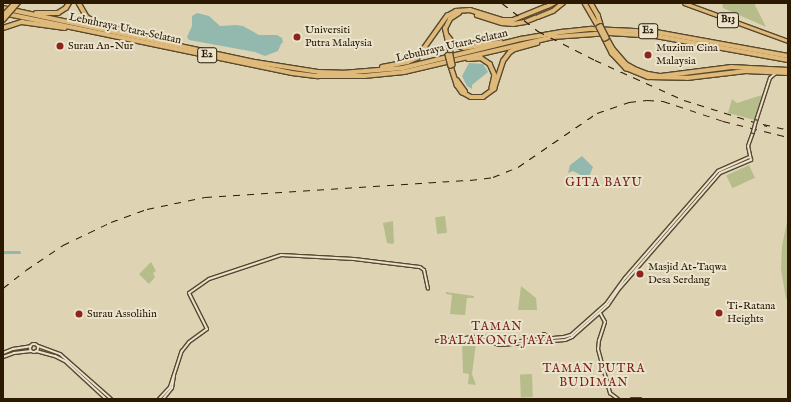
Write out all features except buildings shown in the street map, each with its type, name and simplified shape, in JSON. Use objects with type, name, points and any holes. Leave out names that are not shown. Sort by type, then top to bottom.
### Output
[{"type":"highway","points":[[3,16],[15,3]]},
{"type":"highway","points":[[3,20],[18,3]]},
{"type":"highway","points":[[26,13],[56,14],[63,10],[69,3]]},
{"type":"highway","points":[[79,3],[87,17],[96,23],[147,37],[152,40]]},
{"type":"highway","points":[[361,72],[408,62],[417,58],[443,21],[452,12],[466,10],[502,20],[513,20],[554,3]]},
{"type":"highway","points":[[553,37],[510,52],[505,58],[494,89],[483,96],[471,97],[462,92],[457,85],[446,35],[446,27],[452,16],[461,12],[472,13],[502,23],[519,23],[553,11],[563,3]]},
{"type":"highway","points":[[586,3],[619,62],[632,71],[643,76],[661,79],[710,76],[732,72],[768,71],[788,73]]},
{"type":"highway","points":[[586,3],[598,15],[600,26]]},
{"type":"highway","name":"Lebuhraya Utara–Selatan","points":[[3,8],[294,69],[336,73],[403,68],[521,39],[578,30],[637,30],[788,56]]},
{"type":"highway","points":[[450,55],[443,27],[452,12]]},
{"type":"highway","name":"Lebuhraya Utara–Selatan","points":[[3,13],[292,73],[318,76],[364,76],[404,72],[553,37],[602,33],[637,34],[788,60]]},
{"type":"highway","points":[[3,28],[22,22],[95,32]]},
{"type":"highway","points":[[446,27],[450,41],[461,48],[468,48],[516,38],[521,39]]},
{"type":"highway","points":[[606,39],[622,60],[631,67],[642,72],[661,76],[710,69],[746,67],[788,70]]},
{"type":"highway","points":[[429,66],[474,58],[483,59],[494,69],[495,78],[493,85],[489,90],[481,95],[468,93],[458,81],[452,65]]},
{"type":"highway","points":[[710,69],[708,73],[710,76]]},
{"type":"main road","name":"B13","points":[[684,3],[787,42]]},
{"type":"street","points":[[768,71],[770,78]]},
{"type":"street","points":[[599,313],[567,336],[499,343],[480,336],[437,341],[482,339],[499,346],[565,340],[573,336],[599,313],[656,245],[720,173],[750,158],[748,146],[752,132],[770,78],[777,72]]},
{"type":"street","points":[[159,399],[169,389],[182,351],[189,342],[207,329],[189,294],[190,290],[209,279],[276,256],[354,259],[420,267],[424,270],[428,289]]},
{"type":"street","points":[[599,313],[605,320],[605,325],[598,345],[610,393],[618,399]]},
{"type":"street","points":[[570,330],[575,331]]},
{"type":"street","points":[[540,339],[544,334],[549,338]]},
{"type":"street","points":[[3,353],[34,344],[50,349],[64,357],[111,399]]},
{"type":"street","points":[[31,346],[31,351]]},
{"type":"street","points":[[36,351],[38,346]]},
{"type":"street","points":[[3,357],[14,353],[31,351],[54,356],[65,362],[106,399]]},
{"type":"street","points":[[163,399],[172,388],[174,374]]},
{"type":"street","points":[[159,399],[169,392]]},
{"type":"street","points":[[632,399],[640,399]]},
{"type":"green space","points":[[722,3],[754,3],[766,27],[723,8]]},
{"type":"green space","points":[[762,95],[755,120],[728,113],[732,99],[737,103]]},
{"type":"green space","points":[[749,165],[755,178],[732,188],[726,176]]},
{"type":"green space","points":[[445,216],[447,233],[437,234],[435,217]]},
{"type":"green space","points":[[788,217],[788,298],[786,299],[781,269],[782,246]]},
{"type":"green space","points":[[393,221],[394,243],[392,244],[387,243],[383,223]]},
{"type":"green space","points":[[151,262],[156,271],[153,273],[155,277],[149,284],[139,274]]},
{"type":"green space","points":[[521,286],[536,298],[537,310],[518,310]]},
{"type":"green space","points":[[446,292],[474,296],[474,298],[467,298],[465,315],[450,314],[452,295],[446,294]]},
{"type":"green space","points":[[462,342],[476,343],[472,374],[476,385],[468,384],[469,374],[463,373]]},
{"type":"green space","points":[[520,374],[532,374],[533,397],[521,397]]},
{"type":"water","points":[[197,13],[209,16],[220,26],[243,26],[259,35],[277,35],[282,38],[283,42],[278,51],[265,56],[255,52],[189,40],[187,37],[192,26],[192,16]]},
{"type":"water","points":[[469,63],[483,64],[488,72],[472,85],[472,89],[467,86],[462,76]]},
{"type":"water","points":[[582,156],[593,167],[588,179],[573,171],[568,173],[570,165]]},
{"type":"waterway","points":[[3,252],[19,252]]},
{"type":"railway","points":[[502,3],[538,31],[595,60],[684,100],[767,126]]},
{"type":"railway","points":[[3,288],[26,270],[63,245],[111,222],[147,209],[205,197],[470,180],[493,177],[518,167],[597,113],[629,102],[647,100],[663,101],[723,121],[788,137]]},
{"type":"railway","points":[[763,124],[788,130]]},
{"type":"place","name":"Universiti Putra Malaysia","points":[[297,37]]},
{"type":"place","name":"Surau An-Nur","points":[[60,46]]},
{"type":"place","name":"Muzium Cina Malaysia","points":[[648,55]]},
{"type":"place","name":"Masjid At-Taqwa Desa Serdang","points":[[640,274]]},
{"type":"place","name":"Ti-Ratana Heights","points":[[719,313]]},
{"type":"place","name":"Surau Assolihin","points":[[79,314]]},
{"type":"district","name":"GITA BAYU","points":[[604,183]]},
{"type":"district","name":"TAMAN BALAKONG JAYA","points":[[497,334]]},
{"type":"district","name":"TAMAN PUTRA BUDIMAN","points":[[594,376]]}]
